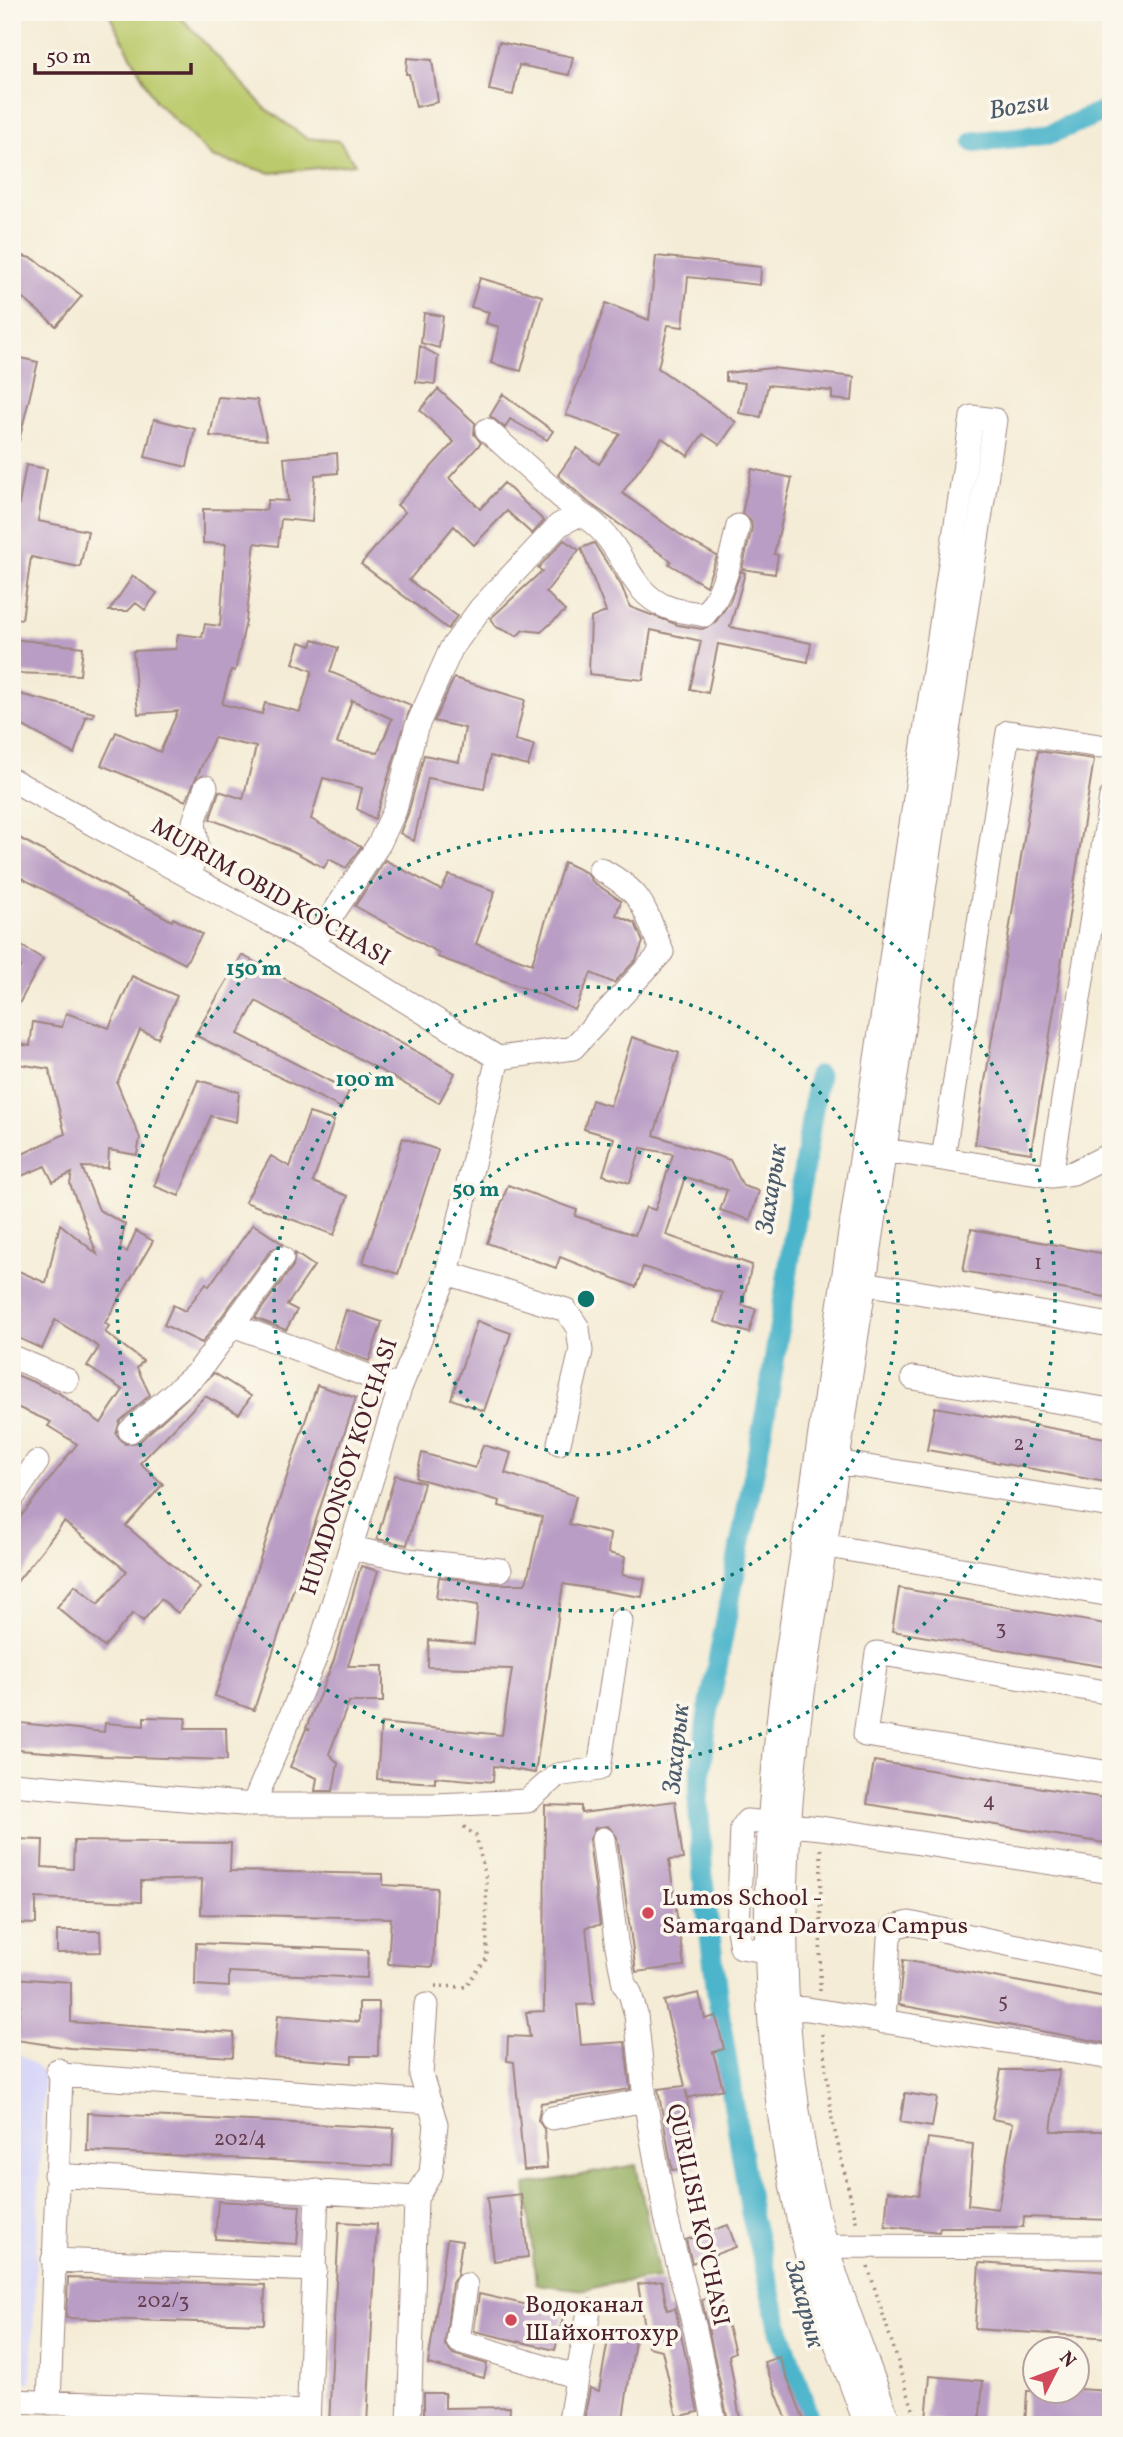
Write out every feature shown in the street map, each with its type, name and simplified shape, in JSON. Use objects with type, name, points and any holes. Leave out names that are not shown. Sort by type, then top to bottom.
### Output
[{"type":"street","points":[[828,1460],[842,1279],[972,417],[995,420],[867,1283],[828,1460],[815,1544],[778,1824],[765,1951],[802,2127],[815,2246],[866,2425]]},
{"type":"street","points":[[487,430],[580,514],[600,527],[617,547],[630,575],[649,598],[667,608],[704,615],[713,606],[729,565],[738,526]]},
{"type":"street","points":[[313,944],[379,844],[395,810],[416,728],[451,649],[480,609],[558,525],[580,514]]},
{"type":"street","points":[[943,1159],[1008,732],[1100,746]]},
{"type":"street","name":"MUJRIM OBID KO'CHASI","points":[[12,779],[313,944],[498,1058]]},
{"type":"street","points":[[190,875],[197,845],[194,822],[206,787]]},
{"type":"street","points":[[1051,1176],[1111,797]]},
{"type":"street","points":[[498,1058],[573,1048],[662,952],[638,895],[600,869]]},
{"type":"street","name":"HUMDONSOY KO'CHASI","points":[[253,1805],[319,1649],[400,1388],[447,1273],[498,1058]]},
{"type":"street","points":[[862,1147],[1051,1176],[1073,1173],[1111,1154]]},
{"type":"street","points":[[130,1431],[198,1372],[282,1258]]},
{"type":"street","points":[[447,1273],[566,1310],[578,1328],[581,1351],[559,1443]]},
{"type":"street","points":[[842,1279],[1111,1325]]},
{"type":"street","points":[[233,1325],[400,1388]]},
{"type":"street","points":[[12,1357],[67,1380]]},
{"type":"street","points":[[913,1378],[1111,1410]]},
{"type":"street","points":[[828,1460],[1111,1506]]},
{"type":"street","points":[[12,1499],[37,1462]]},
{"type":"street","points":[[815,1544],[1111,1595]]},
{"type":"street","points":[[351,1548],[408,1560],[500,1570]]},
{"type":"street","points":[[12,1784],[253,1805],[435,1805],[527,1801],[556,1775],[599,1769],[621,1621]]},
{"type":"street","points":[[1111,1693],[877,1653],[865,1735],[1111,1773]]},
{"type":"street","points":[[778,1824],[821,1828],[1111,1872]]},
{"type":"street","points":[[778,1824],[785,1916],[778,2007]]},
{"type":"street","name":"QURILISH KO'CHASI","points":[[603,1839],[620,1963],[636,2015],[645,2101],[666,2217],[695,2329],[715,2425]]},
{"type":"street","points":[[884,2022],[889,1938],[894,1927],[909,1923],[1111,1966]]},
{"type":"street","points":[[409,2425],[416,2198],[431,2172],[436,2124],[421,2075],[429,1995]]},
{"type":"street","points":[[778,2007],[819,2011],[1111,2058]]},
{"type":"street","points":[[49,2403],[59,2072],[430,2102]]},
{"type":"street","points":[[552,2118],[645,2101]]},
{"type":"street","points":[[55,2175],[416,2198]]},
{"type":"street","points":[[12,2402],[308,2418],[317,2191]]},
{"type":"street","points":[[815,2246],[1111,2247]]},
{"type":"street","points":[[815,2246],[890,2425]]},
{"type":"street","points":[[53,2260],[315,2270]]},
{"type":"street","points":[[466,2285],[458,2341],[578,2377]]},
{"type":"street","points":[[569,2425],[589,2311]]},
{"type":"path","points":[[429,1995],[465,1987],[487,1958],[486,1879],[476,1836],[435,1805]]},
{"type":"path","points":[[821,1828],[819,2011],[832,2119],[861,2245],[918,2425]]},
{"type":"shaded area","points":[[12,2048],[44,2073],[31,2382],[12,2382]]},
{"type":"green space","points":[[108,12],[176,12],[265,108],[306,138],[339,141],[355,164],[271,173],[212,157],[155,101]]},
{"type":"green space","points":[[636,2165],[659,2278],[608,2284],[585,2290],[536,2284],[526,2185]]},
{"type":"building","points":[[499,42],[573,57],[569,75],[519,65],[513,95],[489,90]]},
{"type":"building","points":[[407,58],[432,60],[438,102],[416,107],[409,74],[406,74]]},
{"type":"building","points":[[12,253],[34,259],[82,296],[56,326],[12,289]]},
{"type":"building","points":[[656,256],[761,267],[760,285],[688,277],[683,327],[668,325],[658,368],[736,422],[720,445],[703,434],[688,456],[662,438],[622,493],[685,538],[717,556],[706,586],[669,564],[671,561],[588,502],[558,475],[577,448],[599,464],[620,434],[566,415],[606,303],[649,320]]},
{"type":"building","points":[[480,278],[542,296],[521,371],[491,363],[499,327],[486,323],[489,312],[471,307]]},
{"type":"building","points":[[424,313],[443,316],[439,348],[421,343]]},
{"type":"building","points":[[420,346],[438,356],[435,384],[416,382]]},
{"type":"building","points":[[12,356],[38,362],[19,441],[12,440]]},
{"type":"building","points":[[772,368],[854,377],[852,401],[832,399],[832,391],[768,385],[761,417],[739,413],[745,383],[726,381],[726,373]]},
{"type":"building","points":[[438,389],[475,423],[474,434],[481,443],[449,478],[480,509],[504,483],[544,521],[532,534],[507,511],[474,545],[454,526],[409,580],[457,616],[448,629],[361,564],[405,512],[397,505],[454,442],[420,410]]},
{"type":"building","points":[[503,394],[553,431],[547,440],[510,419],[505,428],[490,416]]},
{"type":"building","points":[[218,397],[257,400],[267,440],[210,436]]},
{"type":"building","points":[[154,419],[195,429],[187,467],[145,457]]},
{"type":"building","points":[[337,453],[338,473],[315,475],[312,522],[281,519],[278,546],[255,543],[246,621],[235,671],[231,670],[222,704],[262,714],[265,703],[300,712],[312,671],[293,663],[300,642],[311,646],[313,639],[338,648],[330,672],[411,705],[375,819],[357,809],[362,788],[323,778],[311,819],[361,847],[346,868],[329,859],[324,868],[293,851],[210,819],[219,791],[243,799],[256,747],[214,738],[186,801],[101,765],[116,732],[160,752],[178,711],[138,714],[133,651],[176,649],[178,634],[202,637],[205,624],[220,626],[226,544],[203,543],[203,509],[266,510],[268,500],[288,501],[284,458]],"holes":[[[352,700],[392,719],[378,753],[337,743]]]},
{"type":"building","points":[[26,465],[47,469],[38,521],[88,531],[80,567],[31,557],[22,619],[12,618],[12,542]]},
{"type":"building","points":[[752,469],[792,478],[774,554],[778,555],[775,574],[742,569],[752,528],[751,521],[742,513]]},
{"type":"building","points":[[564,540],[579,550],[546,592],[565,611],[541,632],[523,630],[517,636],[496,627],[491,618],[542,571],[538,568]]},
{"type":"building","points":[[594,543],[621,585],[630,607],[678,625],[702,629],[714,624],[730,602],[741,571],[745,573],[730,627],[811,643],[808,662],[718,644],[708,693],[690,689],[701,641],[651,630],[643,680],[589,674],[591,618],[606,612],[581,548]]},
{"type":"building","points":[[133,576],[157,593],[145,610],[136,603],[128,611],[109,611]]},
{"type":"building","points":[[12,639],[83,647],[80,675],[12,673]]},
{"type":"building","points":[[454,678],[525,700],[515,740],[534,745],[528,766],[490,756],[484,789],[428,778],[414,841],[400,833],[424,755],[459,762],[465,728],[434,721]]},
{"type":"building","points":[[12,692],[94,713],[93,716],[83,717],[86,718],[74,754],[12,720]]},
{"type":"building","points":[[1038,751],[1094,759],[1031,1153],[975,1144]]},
{"type":"building","points":[[12,834],[172,921],[173,918],[202,934],[185,964],[12,873]]},
{"type":"building","points":[[385,860],[441,890],[449,875],[495,891],[476,944],[532,964],[564,862],[587,873],[592,881],[621,901],[616,915],[635,923],[643,942],[636,960],[614,983],[591,973],[575,1010],[535,992],[438,957],[439,953],[355,906]]},
{"type":"building","points":[[12,940],[43,959],[13,1015],[12,984],[21,966],[12,960]]},
{"type":"building","points":[[242,955],[455,1073],[439,1103],[256,1001],[238,1034],[349,1091],[341,1108],[195,1035]]},
{"type":"building","points":[[132,976],[177,996],[158,1038],[140,1030],[117,1083],[140,1138],[137,1155],[109,1150],[108,1168],[82,1167],[99,1210],[125,1224],[120,1249],[127,1252],[136,1231],[153,1241],[105,1323],[109,1326],[105,1332],[143,1361],[137,1368],[150,1395],[120,1421],[116,1434],[125,1444],[139,1442],[214,1373],[251,1396],[239,1414],[205,1396],[140,1463],[163,1484],[126,1526],[200,1588],[178,1613],[161,1599],[143,1621],[133,1613],[104,1647],[57,1607],[75,1585],[98,1604],[127,1571],[64,1522],[12,1588],[12,1528],[77,1444],[48,1426],[51,1422],[12,1405],[12,1373],[57,1392],[101,1423],[123,1390],[87,1366],[99,1347],[55,1320],[42,1349],[12,1335],[12,1268],[46,1283],[60,1224],[97,1254],[70,1184],[72,1173],[53,1182],[45,1166],[12,1180],[12,1159],[65,1134],[49,1069],[12,1063],[12,1043],[30,1046],[33,1022],[62,1027],[66,1013],[109,1028]]},
{"type":"building","points":[[632,1037],[679,1053],[654,1135],[730,1160],[743,1186],[759,1191],[750,1220],[720,1210],[727,1190],[685,1177],[666,1235],[752,1265],[742,1305],[756,1309],[749,1333],[715,1322],[722,1293],[643,1267],[636,1287],[560,1257],[556,1268],[487,1243],[508,1185],[577,1210],[575,1216],[635,1235],[646,1207],[655,1210],[673,1154],[641,1148],[630,1183],[603,1175],[614,1138],[584,1129],[592,1100],[610,1106]]},
{"type":"building","points":[[198,1080],[239,1092],[236,1122],[211,1116],[179,1196],[154,1186]]},
{"type":"building","points":[[309,1113],[334,1121],[313,1182],[348,1196],[334,1235],[245,1202],[271,1156],[290,1167]]},
{"type":"building","points":[[403,1138],[438,1150],[398,1274],[363,1262]]},
{"type":"building","points":[[253,1224],[283,1244],[271,1250],[202,1343],[164,1325],[173,1305],[185,1311],[206,1283],[209,1286]]},
{"type":"building","points":[[971,1229],[1111,1255],[1111,1298],[963,1271]]},
{"type":"building","points":[[295,1253],[314,1266],[287,1305],[297,1310],[286,1330],[255,1318],[293,1266]]},
{"type":"building","points":[[346,1310],[382,1322],[369,1361],[334,1348]]},
{"type":"building","points":[[477,1321],[511,1333],[484,1411],[451,1399]]},
{"type":"building","points":[[317,1385],[356,1398],[254,1710],[215,1696]]},
{"type":"building","points":[[935,1407],[1111,1439],[1111,1483],[927,1450]]},
{"type":"building","points":[[483,1445],[511,1453],[505,1473],[576,1496],[569,1524],[610,1534],[608,1553],[625,1557],[622,1575],[645,1579],[642,1597],[563,1584],[535,1773],[494,1766],[493,1782],[435,1777],[435,1783],[377,1779],[381,1723],[502,1735],[512,1669],[428,1667],[429,1640],[474,1644],[478,1605],[436,1598],[439,1577],[498,1584],[525,1584],[527,1580],[542,1517],[499,1506],[500,1501],[416,1478],[422,1453],[475,1468]]},
{"type":"building","points":[[395,1475],[424,1483],[407,1545],[377,1539]]},
{"type":"building","points":[[361,1566],[378,1571],[348,1666],[383,1666],[383,1702],[349,1702],[329,1754],[338,1763],[333,1791],[315,1791],[317,1778],[290,1767],[306,1729],[310,1729],[306,1728],[334,1660]]},
{"type":"building","points":[[899,1588],[1111,1625],[1111,1668],[892,1631]]},
{"type":"building","points":[[144,1717],[186,1718],[185,1728],[226,1728],[227,1760],[18,1750],[19,1744],[12,1744],[12,1722],[104,1732],[105,1723],[144,1726]]},
{"type":"building","points":[[874,1761],[1111,1799],[1111,1844],[867,1804]]},
{"type":"building","points":[[675,1801],[683,1859],[669,1860],[684,1966],[636,1972],[617,1837],[608,1826],[595,1828],[589,1841],[600,1925],[586,1927],[594,2004],[577,2005],[581,2045],[625,2042],[630,2089],[541,2103],[538,2120],[544,2129],[547,2168],[524,2170],[514,2062],[507,2061],[508,2036],[530,2037],[526,2012],[544,2011],[545,1805],[581,1806],[581,1813]]},
{"type":"building","points":[[12,1839],[43,1840],[42,1867],[73,1869],[74,1841],[231,1843],[230,1871],[383,1874],[383,1885],[437,1888],[433,1967],[388,1964],[391,1918],[201,1914],[202,1879],[141,1881],[141,1902],[36,1898],[36,1924],[12,1923]]},
{"type":"building","points":[[57,1931],[100,1931],[101,1952],[57,1953]]},
{"type":"building","points":[[196,1943],[368,1950],[367,1978],[229,1972],[229,1987],[195,1985]]},
{"type":"building","points":[[903,1960],[1111,1999],[1111,2044],[899,2005]]},
{"type":"building","points":[[12,1978],[71,1982],[71,2022],[234,2033],[233,2057],[70,2048],[16,2040],[21,2000],[12,2000]]},
{"type":"building","points":[[699,1993],[705,2019],[716,2016],[724,2049],[713,2052],[723,2089],[688,2098],[686,2090],[696,2167],[672,2170],[658,2089],[685,2086],[664,2001]]},
{"type":"building","points":[[359,2002],[379,2002],[378,2056],[352,2056],[352,2063],[274,2057],[278,2015],[359,2022]]},
{"type":"building","points":[[1001,2070],[1059,2070],[1051,2131],[1111,2131],[1111,2220],[1024,2217],[1023,2227],[940,2227],[939,2232],[885,2226],[888,2191],[919,2195],[928,2138],[973,2144],[968,2205],[998,2209],[1013,2123],[992,2119]]},
{"type":"building","points":[[905,2093],[937,2098],[932,2127],[900,2122]]},
{"type":"building","points":[[88,2113],[394,2128],[392,2166],[87,2151]]},
{"type":"building","points":[[521,2194],[528,2257],[494,2261],[487,2198]]},
{"type":"building","points":[[218,2201],[300,2206],[297,2244],[215,2239]]},
{"type":"building","points":[[339,2222],[377,2224],[367,2425],[329,2425]]},
{"type":"building","points":[[728,2225],[736,2247],[692,2263],[686,2240]]},
{"type":"building","points":[[447,2239],[462,2241],[457,2275],[452,2283],[445,2345],[453,2354],[487,2364],[484,2378],[428,2364]]},
{"type":"building","points":[[979,2263],[1111,2272],[1111,2338],[975,2329]]},
{"type":"building","points":[[68,2278],[265,2285],[264,2324],[66,2318]]},
{"type":"building","points":[[662,2281],[667,2310],[675,2308],[698,2412],[677,2417],[662,2350],[648,2347],[638,2284]]},
{"type":"building","points":[[479,2294],[564,2313],[555,2350],[474,2331]]},
{"type":"building","points":[[719,2295],[735,2352],[729,2355],[741,2425],[729,2425],[702,2300]]},
{"type":"building","points":[[610,2328],[636,2334],[622,2425],[583,2425],[590,2388],[599,2391]]},
{"type":"building","points":[[779,2357],[806,2425],[789,2425],[764,2362]]},
{"type":"building","points":[[930,2376],[983,2381],[979,2425],[926,2420]]},
{"type":"building","points":[[1092,2390],[1111,2391],[1111,2425],[1025,2425],[1026,2406],[1092,2406]]},
{"type":"building","points":[[424,2393],[445,2393],[445,2408],[510,2407],[509,2425],[424,2425]]},
{"type":"waterway","name":"Bozsu","points":[[974,142],[1049,134],[1111,108]]},
{"type":"waterway","name":"Захарык","points":[[811,2425],[781,2334],[751,2213],[721,2025],[703,1879],[698,1798],[707,1719],[769,1394],[818,1076]]},
{"type":"place","name":"Lumos School - Samarqand Darvoza Campus","points":[[648,1913]]},
{"type":"place","name":"Водоканал Шайхонтохур","points":[[511,2320]]}]
